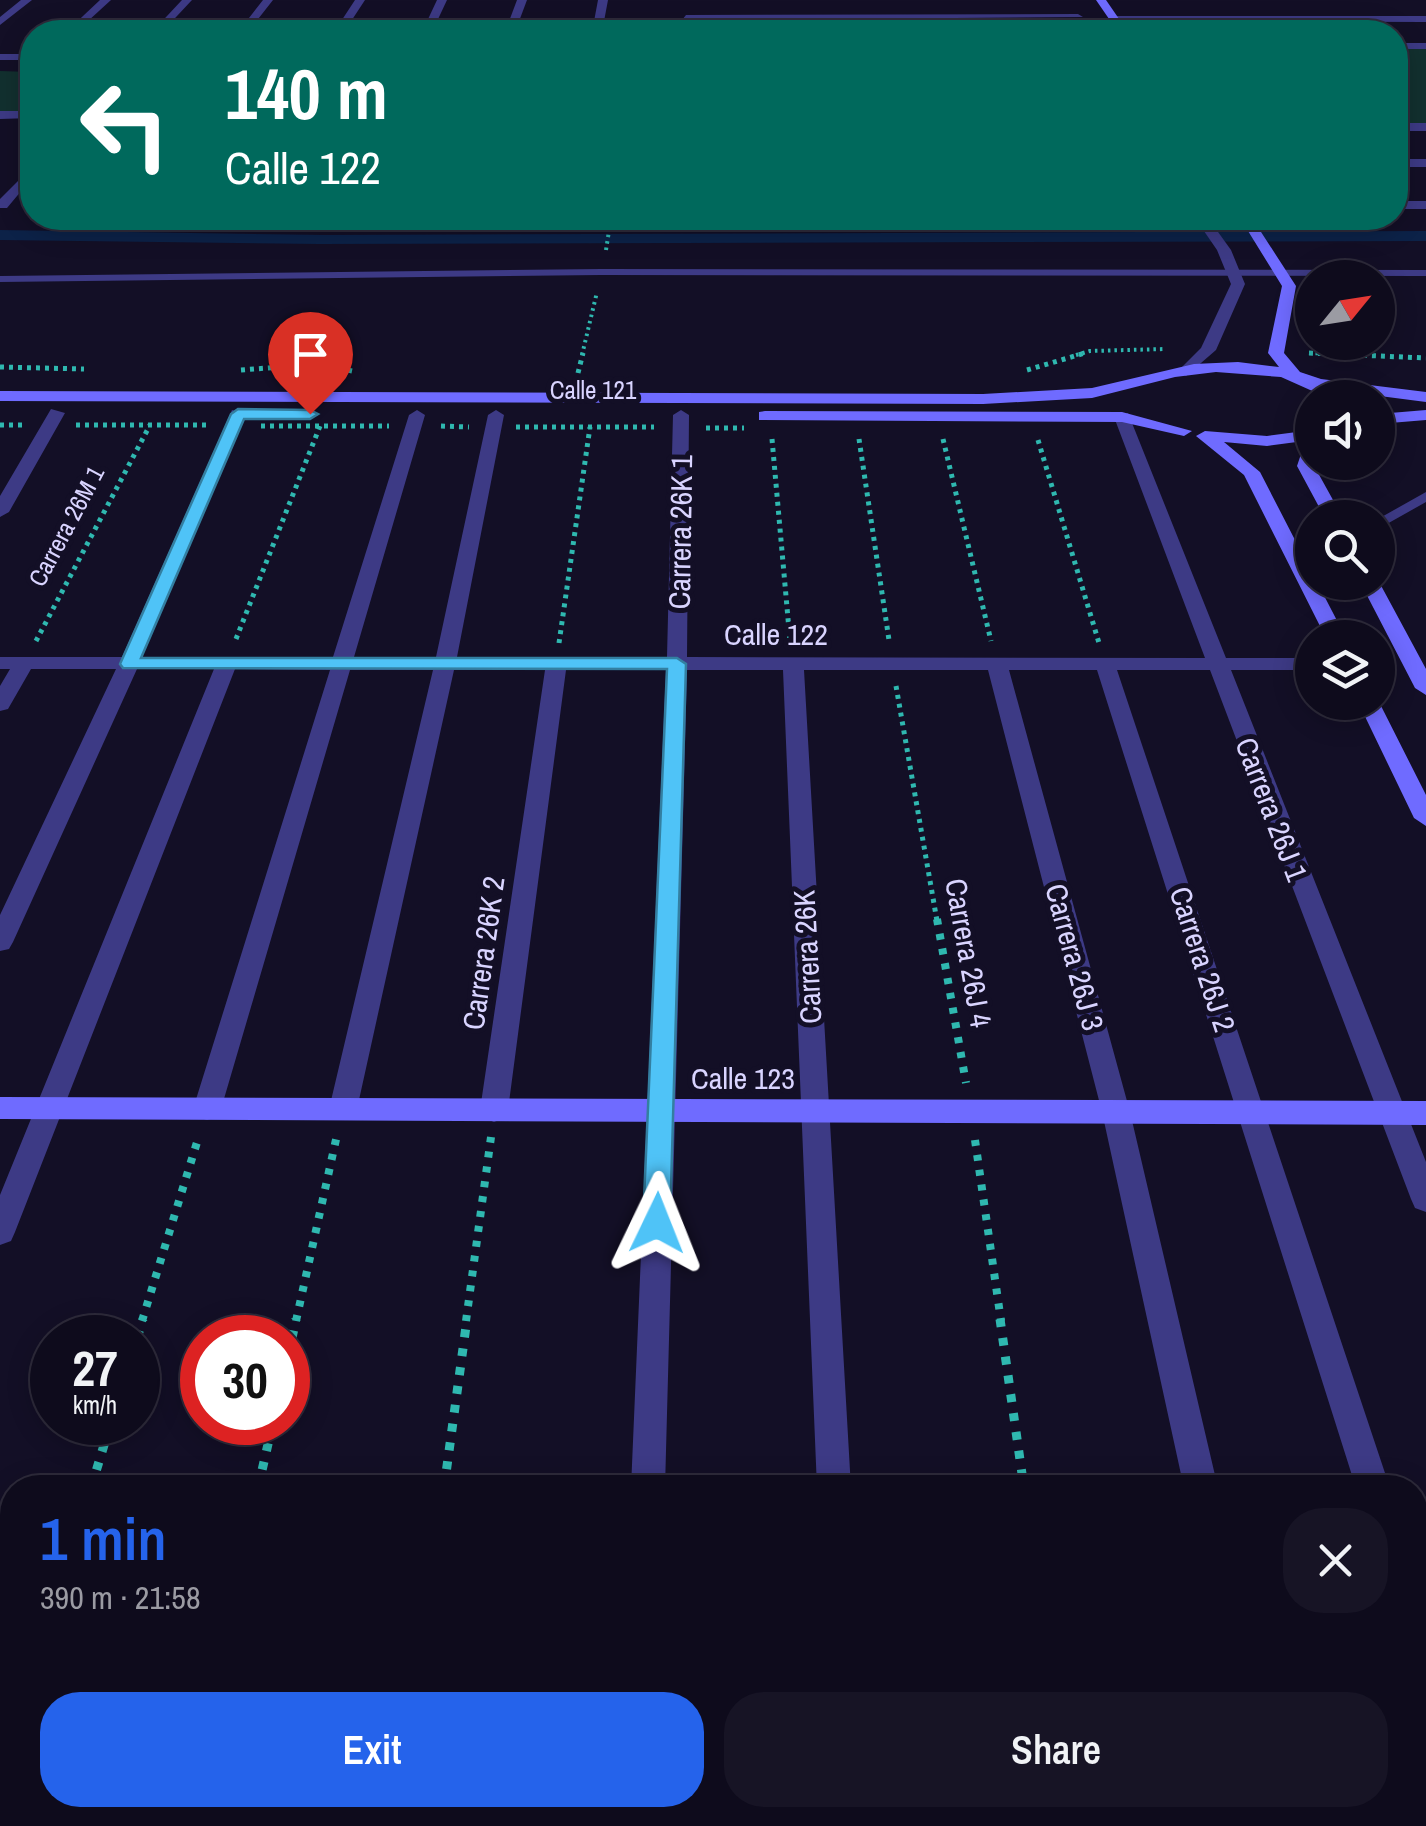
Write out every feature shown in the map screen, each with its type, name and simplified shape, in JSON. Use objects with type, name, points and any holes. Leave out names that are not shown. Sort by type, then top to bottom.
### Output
[{"type":"main road","points":[[1101,0],[1114,19]]},
{"type":"main road","points":[[1254,230],[1289,286],[1276,353],[1295,376]]},
{"type":"main road","name":"Calle 121","points":[[0,396],[983,398],[1070,395],[1186,371],[1233,368],[1306,380]]},
{"type":"main road","points":[[1147,380],[1138,394],[1143,408],[1166,424],[1205,436],[1256,441],[1295,438]]},
{"type":"main road","points":[[1395,393],[1426,397]]},
{"type":"main road","name":"Calle 121","points":[[0,413],[1122,417],[1184,430]]},
{"type":"main road","points":[[1395,418],[1426,415]]},
{"type":"main road","points":[[1205,436],[1251,472],[1327,620]]},
{"type":"main road","points":[[1379,600],[1426,688]]},
{"type":"main road","points":[[1377,720],[1426,818]]},
{"type":"main road","name":"Calle 123","points":[[0,1108],[1426,1112]]},
{"type":"street","points":[[1,20],[27,0]]},
{"type":"street","points":[[84,20],[106,0]]},
{"type":"street","points":[[168,20],[186,0]]},
{"type":"street","points":[[252,20],[268,0]]},
{"type":"street","points":[[688,0],[686,18],[1078,17]]},
{"type":"street","points":[[1068,0],[1080,20]]},
{"type":"street","points":[[1114,19],[1426,19]]},
{"type":"street","points":[[1186,371],[1208,350],[1238,284],[1211,230]]},
{"type":"street","points":[[0,512],[57,414]]},
{"type":"street","points":[[0,942],[129,664],[238,414]]},
{"type":"street","points":[[207,1109],[418,415]]},
{"type":"street","points":[[343,1109],[496,415]]},
{"type":"street","name":"Carrera 26K 1","points":[[648,1475],[677,664],[681,416]]},
{"type":"street","name":"Carrera 26J 1","points":[[1122,417],[1426,1199]]},
{"type":"street","name":"Calle 122","points":[[0,663],[1295,664]]},
{"type":"street","points":[[0,704],[24,663]]},
{"type":"street","points":[[0,1232],[227,664]]},
{"type":"street","name":"Carrera 26K 2","points":[[494,1110],[556,664]]},
{"type":"street","name":"Carrera 26K","points":[[792,664],[833,1475]]},
{"type":"street","name":"Carrera 26J 3","points":[[996,664],[1116,1112],[1198,1475]]},
{"type":"street","name":"Carrera 26J 2","points":[[1105,664],[1370,1475]]},
{"type":"lane","points":[[0,279],[601,272],[1426,273]]},
{"type":"lane","points":[[1395,515],[1426,496]]},
{"type":"path","points":[[578,373],[609,230]]},
{"type":"path","points":[[1025,371],[1090,351],[1208,350]]},
{"type":"path","points":[[1276,353],[1426,358]]},
{"type":"path","points":[[238,371],[309,364],[367,371]]},
{"type":"path","name":"Carrera 26M 1","points":[[24,663],[150,425]]},
{"type":"path","points":[[227,664],[320,426]]},
{"type":"path","points":[[556,664],[590,427]]},
{"type":"path","points":[[771,428],[792,664]]},
{"type":"path","name":"Carrera 26J 4","points":[[858,428],[892,664],[972,1111],[1022,1475]]},
{"type":"path","points":[[941,428],[996,664]]},
{"type":"path","points":[[1035,429],[1105,664]]},
{"type":"path","points":[[143,1315],[207,1109]]},
{"type":"path","points":[[297,1315],[343,1109]]},
{"type":"path","points":[[446,1475],[494,1110]]},
{"type":"path","points":[[95,1475],[103,1445]]},
{"type":"path","points":[[261,1475],[268,1445]]},
{"type":"green space","points":[[1408,46],[1426,46],[1426,127],[1409,127]]},
{"type":"green space","points":[[0,71],[20,72],[20,114],[0,113]]},
{"type":"water","points":[[0,230],[325,235],[1426,231],[1426,241],[319,244],[0,240]]},
{"type":"route","points":[[310,414],[238,414],[129,664],[677,664],[657,1223]]}]
